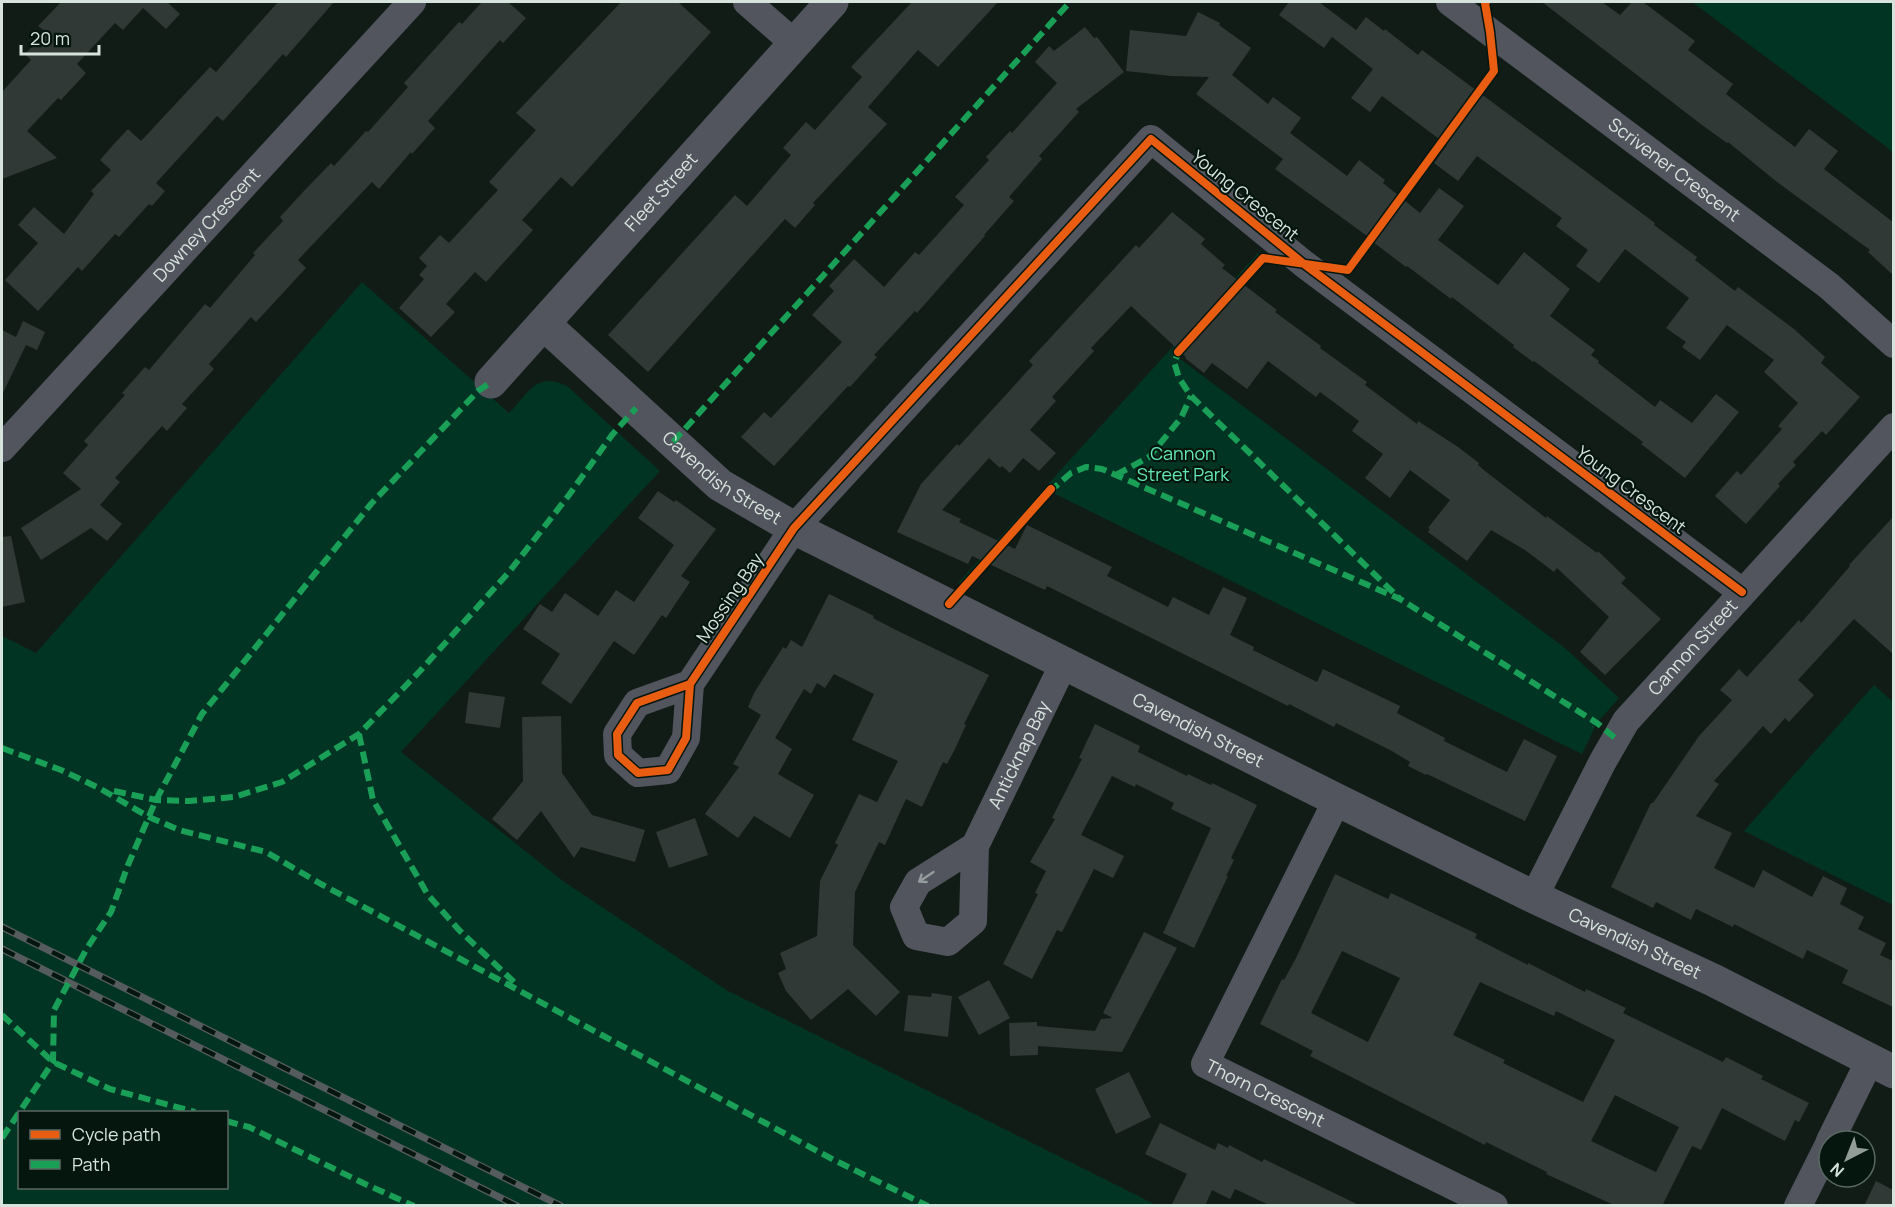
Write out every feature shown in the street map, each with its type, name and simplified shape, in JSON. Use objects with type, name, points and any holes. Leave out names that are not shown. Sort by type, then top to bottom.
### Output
[{"type":"street","name":"Downey Crescent","points":[[2,448],[412,2]]},
{"type":"street","points":[[747,2],[794,43]]},
{"type":"street","name":"Fleet Street","points":[[491,382],[832,2]]},
{"type":"street","name":"Scrivener Crescent","points":[[1450,2],[1829,286],[1893,344]]},
{"type":"street","name":"Young Crescent","points":[[794,528],[1151,140],[1304,264],[1742,592]]},
{"type":"street","name":"Cavendish Street","points":[[544,324],[720,485],[794,528],[1337,800],[1534,897],[1713,980],[1882,1066]]},
{"type":"street","name":"Cannon Street","points":[[1534,897],[1607,753],[1626,721],[1893,428]]},
{"type":"street","name":"Mossing Bay","points":[[690,684],[794,528]]},
{"type":"street","name":"Anticknap Bay","points":[[975,846],[1064,663]]},
{"type":"street","name":"Thorn Crescent","points":[[1337,800],[1205,1064],[1494,1206]]},
{"type":"street","points":[[1839,1129],[1882,1066]]},
{"type":"street","points":[[1798,1206],[1817,1168]]},
{"type":"green space","points":[[1692,2],[1893,2],[1893,153],[1884,145]]},
{"type":"green space","points":[[1491,68],[1499,73],[1351,272],[1343,267]]},
{"type":"green space","name":"Cannon Street Park","points":[[1258,253],[1267,259],[1179,358],[1565,648],[1619,698],[1597,723],[1582,754],[1053,493],[968,589],[958,583]]},
{"type":"green space","points":[[362,282],[509,413],[534,386],[540,383],[548,381],[567,386],[660,471],[401,752],[563,881],[728,991],[1156,1205],[2,1205],[2,636],[36,653]]},
{"type":"green space","points":[[1874,685],[1893,702],[1893,905],[1744,831]]},
{"type":"building","points":[[61,2],[167,2],[180,14],[166,29],[143,8],[123,30],[115,23],[77,64],[86,73],[61,100],[58,98],[27,131],[57,158],[2,179],[2,92],[31,60],[25,54],[46,32],[38,26]]},
{"type":"building","points":[[278,2],[334,2],[286,57],[283,54],[223,121],[217,116],[156,183],[165,191],[152,206],[149,204],[119,237],[115,234],[82,271],[78,267],[38,311],[5,280],[38,243],[18,225],[34,207],[64,234],[94,194],[91,191],[111,170],[100,160],[113,145],[128,129],[141,141],[210,67],[216,72]]},
{"type":"building","points":[[482,2],[508,2],[526,18],[503,43],[500,40],[428,121],[435,128],[412,154],[411,152],[379,189],[372,182],[298,260],[306,268],[256,322],[251,317],[209,364],[214,369],[182,404],[187,408],[167,431],[162,426],[115,478],[120,482],[100,505],[122,524],[107,541],[91,528],[41,560],[21,528],[81,489],[63,473],[88,445],[84,441],[125,395],[122,393],[145,367],[149,370],[205,304],[210,308],[255,255],[253,253],[283,221],[280,217],[331,163],[334,166],[366,131],[368,132],[408,87],[404,83],[459,22],[462,24]]},
{"type":"building","points":[[621,2],[678,2],[711,32],[572,187],[561,177],[522,220],[533,230],[486,282],[475,272],[446,304],[455,312],[431,337],[399,308],[424,279],[419,275],[427,266],[419,258],[440,235],[449,243],[498,190],[489,182],[536,130],[516,113]]},
{"type":"building","points":[[912,2],[998,2],[938,67],[918,50],[868,107],[887,124],[813,203],[815,205],[795,228],[785,219],[648,372],[608,335],[735,195],[747,206],[791,155],[783,148],[806,122],[815,130],[862,77],[851,67]]},
{"type":"building","points":[[1289,2],[1319,2],[1356,30],[1366,17],[1418,55],[1422,50],[1655,223],[1654,225],[1697,257],[1695,260],[1735,291],[1738,287],[1794,329],[1825,357],[1821,363],[1860,397],[1826,435],[1822,431],[1793,462],[1796,465],[1746,524],[1715,496],[1737,471],[1741,475],[1782,429],[1778,426],[1798,403],[1764,372],[1774,360],[1727,325],[1700,360],[1682,347],[1686,342],[1666,328],[1689,298],[1625,249],[1599,283],[1576,266],[1588,250],[1556,226],[1562,218],[1477,156],[1458,181],[1434,163],[1447,145],[1382,96],[1370,112],[1351,98],[1373,69],[1332,37],[1324,48],[1279,15]]},
{"type":"building","points":[[1542,2],[1602,2],[1620,15],[1632,2],[1643,2],[1695,41],[1688,50],[1733,84],[1726,94],[1762,122],[1795,147],[1809,129],[1838,151],[1824,169],[1893,222],[1893,275],[1868,252],[1870,250],[1777,182],[1728,142],[1702,125]]},
{"type":"building","points":[[1198,12],[1220,23],[1219,25],[1251,48],[1232,75],[1268,104],[1273,97],[1301,118],[1290,133],[1347,176],[1359,160],[1385,180],[1383,183],[1420,213],[1439,188],[1464,206],[1438,240],[1498,285],[1524,252],[1570,289],[1550,316],[1595,350],[1591,355],[1599,361],[1598,363],[1655,407],[1660,400],[1692,423],[1716,394],[1739,412],[1685,478],[1641,444],[1643,442],[1513,347],[1514,345],[1452,297],[1451,299],[1406,267],[1275,169],[1283,159],[1196,94],[1209,77],[1126,71],[1130,30],[1186,36]]},
{"type":"building","points":[[1085,27],[1094,38],[1097,37],[1124,72],[1076,109],[1079,112],[1039,156],[1042,159],[1009,197],[1014,201],[985,236],[917,313],[915,311],[874,355],[877,357],[850,387],[848,386],[774,466],[741,437],[764,412],[771,418],[842,342],[812,315],[834,291],[829,286],[854,259],[884,287],[915,252],[919,255],[964,205],[955,197],[989,160],[986,157],[1010,131],[1012,133],[1057,83],[1035,62],[1049,46],[1054,51]]},
{"type":"building","points":[[1172,212],[1205,239],[1201,244],[1225,265],[1222,268],[1277,310],[1275,312],[1321,346],[1320,348],[1367,382],[1365,385],[1417,424],[1418,421],[1458,447],[1546,518],[1547,516],[1597,553],[1598,551],[1626,578],[1621,583],[1661,619],[1605,675],[1580,652],[1609,617],[1557,568],[1554,572],[1525,550],[1491,530],[1467,561],[1428,532],[1430,529],[1428,528],[1450,500],[1410,470],[1390,498],[1365,478],[1383,454],[1352,431],[1359,421],[1320,392],[1316,397],[1268,361],[1247,389],[1212,363],[1204,373],[1131,306],[1091,348],[1094,351],[1052,397],[1056,401],[1030,430],[1056,453],[1039,471],[1023,458],[1010,473],[989,458],[942,510],[961,519],[959,522],[1015,549],[1027,525],[1112,567],[1107,576],[1168,607],[1173,597],[1209,615],[1223,587],[1247,598],[1230,635],[1254,647],[1253,650],[1317,682],[1323,669],[1400,706],[1397,713],[1445,738],[1444,741],[1507,772],[1524,739],[1557,756],[1525,821],[1408,766],[1410,762],[1390,750],[1336,723],[1334,727],[1289,704],[1288,706],[1047,586],[1045,590],[972,556],[968,564],[897,532],[921,484],[1033,365],[1029,361],[1136,245],[1139,248]]},
{"type":"building","points":[[23,321],[45,332],[37,350],[26,345],[2,395],[2,330],[16,337]]},
{"type":"building","points":[[658,491],[674,502],[676,500],[716,529],[681,576],[690,582],[666,618],[662,615],[634,655],[614,641],[571,704],[541,683],[560,654],[523,629],[540,604],[552,612],[565,593],[598,616],[616,590],[634,602],[674,545],[638,518]]},
{"type":"building","points":[[1893,517],[1893,654],[1854,619],[1798,680],[1814,695],[1789,722],[1785,718],[1771,734],[1763,726],[1714,781],[1719,784],[1696,816],[1732,833],[1714,868],[1754,888],[1763,870],[1812,897],[1823,876],[1847,888],[1840,904],[1864,917],[1858,929],[1886,943],[1880,955],[1893,961],[1893,1007],[1842,983],[1848,970],[1807,950],[1803,959],[1734,924],[1733,927],[1696,909],[1691,920],[1656,902],[1653,908],[1611,887],[1651,803],[1699,736],[1732,700],[1720,690],[1739,669],[1747,677],[1799,620],[1801,623]]},
{"type":"building","points":[[11,536],[25,602],[2,607],[2,537]]},
{"type":"building","points":[[829,594],[874,616],[873,618],[896,630],[989,675],[964,724],[966,725],[955,749],[947,764],[943,762],[922,807],[906,799],[885,845],[879,842],[855,892],[853,945],[900,992],[876,1016],[848,989],[811,1020],[786,991],[778,973],[786,969],[780,953],[817,936],[820,881],[838,845],[835,843],[859,794],[877,802],[898,761],[852,740],[874,694],[834,674],[825,688],[817,683],[811,694],[804,689],[775,738],[792,749],[778,774],[814,795],[790,838],[754,816],[738,838],[705,814],[739,767],[733,764],[761,715],[748,707],[754,693],[783,647],[786,649],[791,640],[802,647]]},
{"type":"building","points":[[469,692],[505,697],[500,728],[465,723]]},
{"type":"building","points":[[561,716],[562,773],[592,815],[645,830],[635,862],[581,847],[574,858],[541,811],[517,840],[492,819],[523,781],[522,717]]},
{"type":"building","points":[[1095,724],[1140,746],[1138,752],[1187,776],[1188,774],[1211,785],[1212,783],[1257,805],[1231,858],[1234,860],[1226,876],[1228,876],[1194,948],[1163,933],[1211,828],[1171,809],[1174,803],[1136,784],[1135,787],[1112,776],[1081,835],[1124,856],[1113,878],[1094,869],[1062,932],[1057,930],[1032,979],[1003,964],[1038,894],[1035,893],[1046,871],[1030,862],[1055,819],[1052,818],[1082,759],[1079,758]]},
{"type":"building","points":[[695,818],[708,855],[669,868],[656,832]]},
{"type":"building","points":[[1335,874],[1388,899],[1391,893],[1477,934],[1475,938],[1528,965],[1528,963],[1585,992],[1586,989],[1626,1008],[1623,1013],[1723,1062],[1726,1057],[1763,1076],[1761,1079],[1809,1103],[1799,1122],[1795,1120],[1785,1141],[1722,1108],[1701,1150],[1692,1146],[1662,1206],[1616,1206],[1546,1174],[1547,1172],[1486,1142],[1485,1145],[1310,1056],[1313,1051],[1260,1024],[1282,979],[1284,980]],"holes":[[[1342,951],[1400,978],[1368,1042],[1311,1013]],[[1480,982],[1554,1016],[1556,1011],[1615,1040],[1583,1102],[1503,1063],[1505,1060],[1453,1035]],[[1615,1095],[1679,1127],[1656,1172],[1591,1141]]]},
{"type":"building","points":[[1144,932],[1177,948],[1122,1052],[1038,1046],[1038,1055],[1010,1056],[1009,1023],[1037,1022],[1037,1026],[1095,1031],[1101,1019],[1113,1018],[1103,1013]]},
{"type":"building","points":[[989,980],[1010,1018],[979,1035],[958,997]]},
{"type":"building","points":[[932,993],[952,996],[948,1037],[904,1031],[908,995],[931,997]]},
{"type":"building","points":[[1129,1072],[1151,1117],[1116,1134],[1095,1089]]},
{"type":"building","points":[[1160,1123],[1215,1150],[1218,1143],[1228,1148],[1229,1145],[1262,1162],[1264,1159],[1361,1206],[1271,1206],[1235,1189],[1230,1199],[1212,1190],[1205,1206],[1171,1206],[1187,1174],[1145,1154]]},
{"type":"building","points":[[1877,1182],[1893,1190],[1893,1206],[1864,1206],[1872,1189],[1877,1189]]},
{"type":"railway","points":[[2,927],[561,1206]]},
{"type":"railway","points":[[2,949],[517,1206]]},
{"type":"marked path","points":[[673,442],[1070,2]]},
{"type":"marked path","points":[[1181,348],[1174,362],[1179,378],[1191,396],[1400,599]]},
{"type":"marked path","points":[[20,1111],[53,1062],[54,1010],[87,948],[111,912],[156,800],[202,714],[371,504],[478,391],[491,382]]},
{"type":"marked path","points":[[1116,475],[1149,457],[1181,418],[1191,396]]},
{"type":"marked path","points":[[114,791],[156,800],[189,801],[234,797],[282,782],[359,734],[420,671],[509,572],[612,435],[636,408]]},
{"type":"marked path","points":[[1049,492],[1071,473],[1086,467],[1102,469],[1400,599],[1597,723],[1615,738]]},
{"type":"marked path","points":[[359,734],[373,800],[428,895],[459,930],[514,982]]},
{"type":"marked path","points":[[2,748],[61,770],[99,788],[149,817],[179,830],[266,852],[321,884],[834,1160],[928,1206]]},
{"type":"marked path","points":[[2,1015],[53,1062],[110,1089],[191,1111]]},
{"type":"marked path","points":[[2,1138],[18,1114]]},
{"type":"marked path","points":[[228,1122],[249,1127],[414,1206]]},
{"type":"cycle path","points":[[1178,352],[1263,258],[1348,270],[1494,71],[1486,2]]},
{"type":"cycle path","points":[[690,684],[637,703],[617,734],[618,755],[638,773],[668,770],[686,738],[690,684],[794,528],[1151,139],[1304,264],[1742,592]]},
{"type":"cycle path","points":[[949,604],[1051,489]]}]
